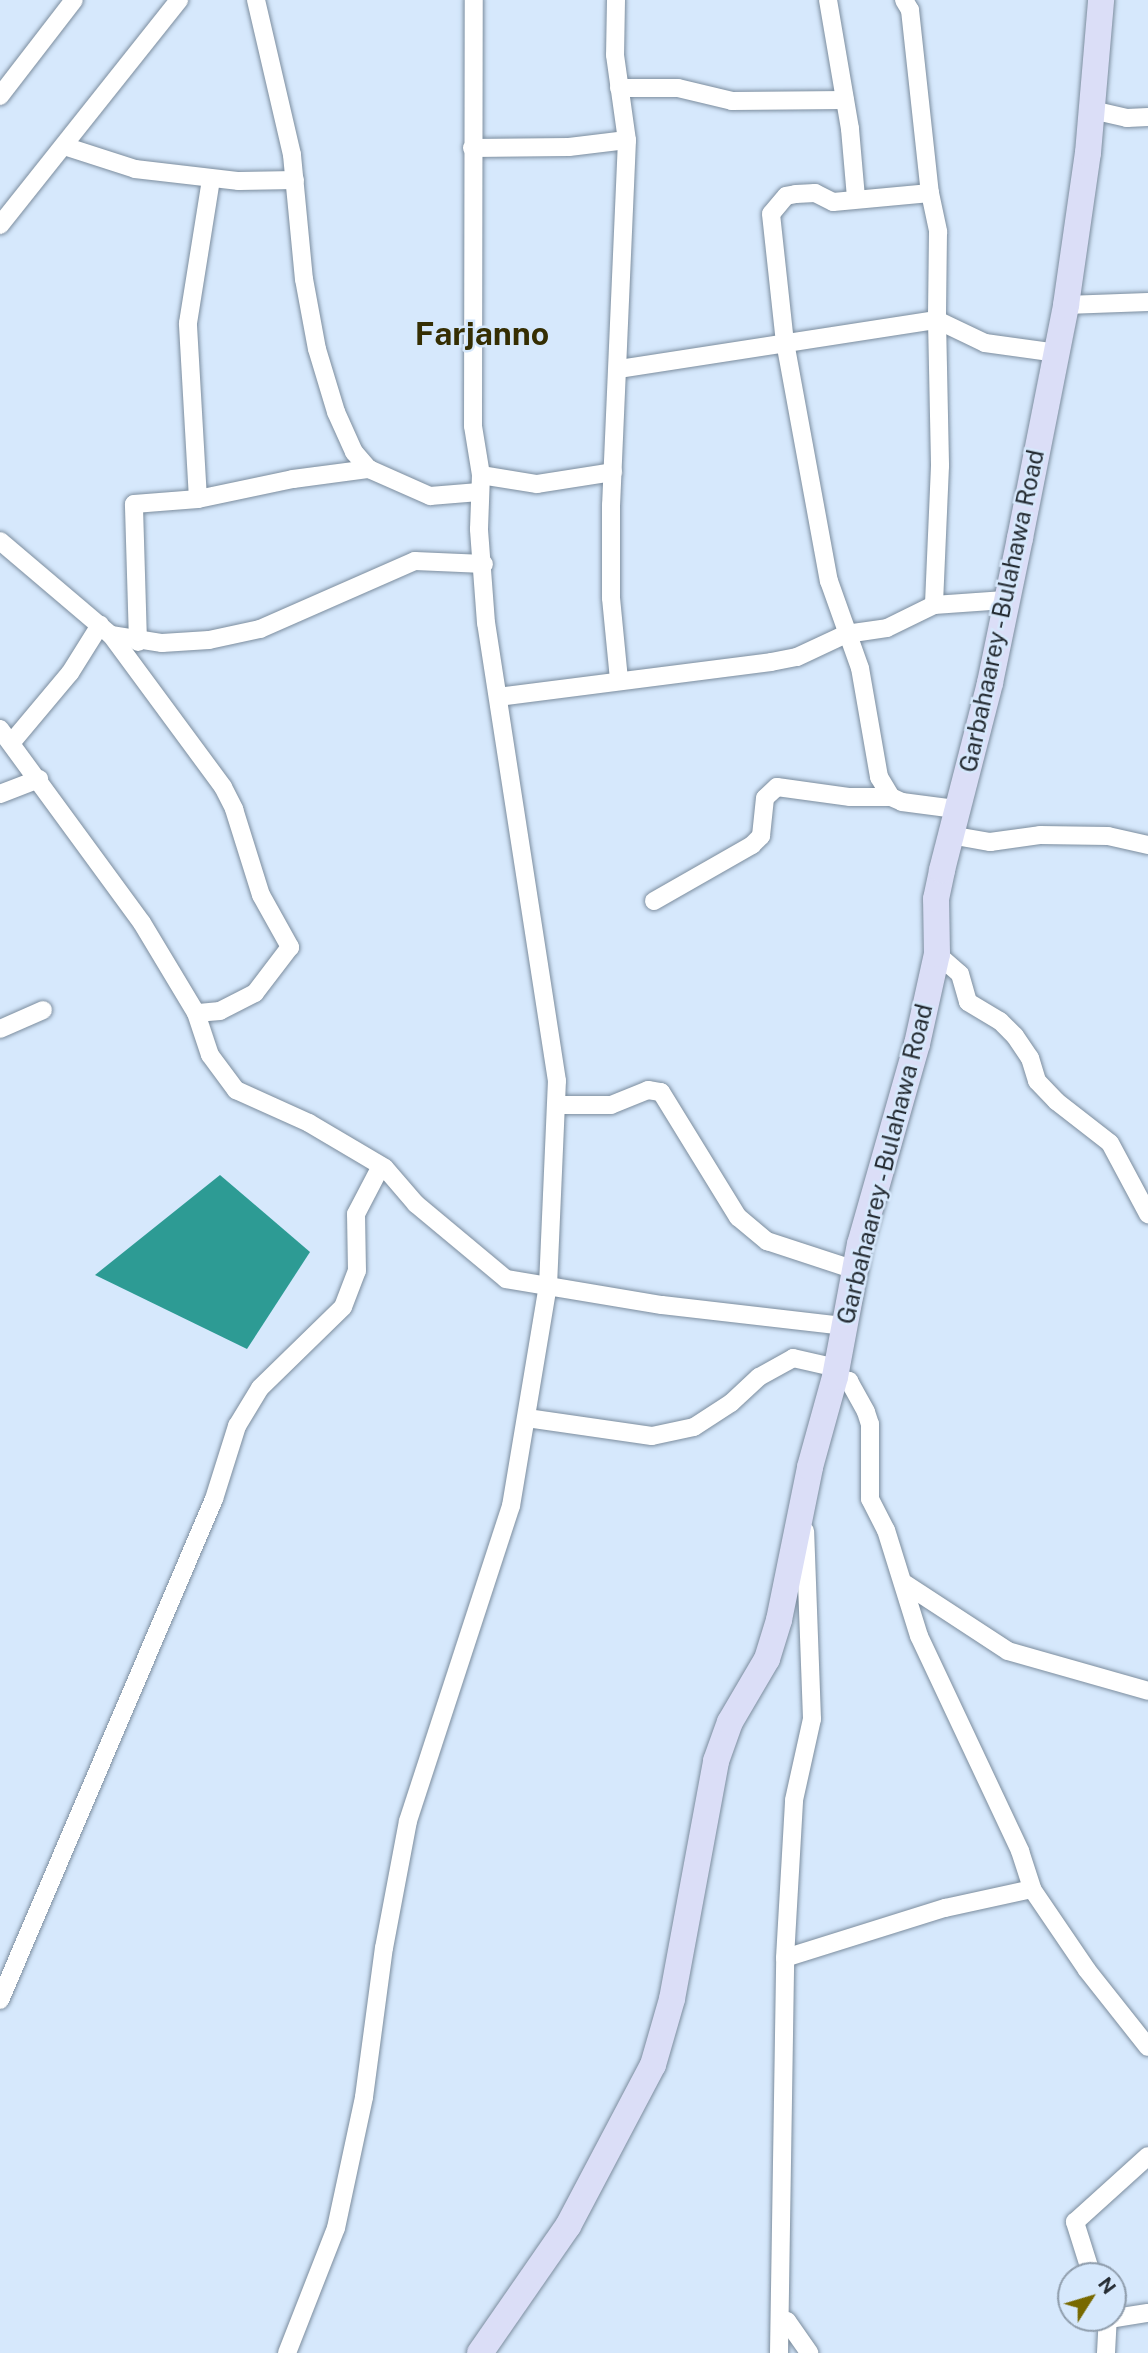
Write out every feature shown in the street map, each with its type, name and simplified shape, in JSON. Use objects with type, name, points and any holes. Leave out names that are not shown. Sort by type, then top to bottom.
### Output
[{"type":"main road","name":"Garbahaarey - Bulahawa Road","points":[[480,2353],[568,2225],[653,2065],[672,1999],[716,1761],[730,1722],[767,1659],[836,1372],[855,1270],[905,1092],[937,954],[936,899],[956,809],[990,683],[1066,305],[1092,110],[1101,0]]},
{"type":"street","points":[[0,96],[74,0]]},
{"type":"street","points":[[0,225],[179,0]]},
{"type":"street","points":[[256,0],[295,180],[303,268],[317,349],[336,412],[354,452],[369,469],[430,496],[480,484],[537,484],[613,472]]},
{"type":"street","points":[[287,2353],[336,2228],[363,2097],[384,1948],[408,1821],[500,1546],[527,1418],[548,1286],[558,1105],[486,623],[480,484],[473,426],[474,0]]},
{"type":"street","points":[[616,0],[619,88],[627,140],[619,265],[619,369],[613,472],[611,598],[619,680]]},
{"type":"street","points":[[828,0],[845,100],[856,197]]},
{"type":"street","points":[[904,0],[910,10],[930,193],[940,254],[937,320],[940,440],[934,606]]},
{"type":"street","points":[[619,88],[678,88],[732,100],[845,100]]},
{"type":"street","points":[[1092,110],[1127,118],[1148,117]]},
{"type":"street","points":[[472,148],[569,147],[627,140]]},
{"type":"street","points":[[64,145],[111,165],[211,179],[295,180]]},
{"type":"street","points":[[198,499],[188,323],[211,179]]},
{"type":"street","points":[[891,797],[875,763],[860,668],[829,582],[785,342],[771,215],[786,196],[796,194],[815,193],[833,202],[856,197],[930,193]]},
{"type":"street","points":[[1066,305],[1148,302]]},
{"type":"street","points":[[619,369],[937,320],[985,343],[1057,353]]},
{"type":"street","points":[[138,642],[134,504],[198,499],[293,479],[369,469]]},
{"type":"street","points":[[0,541],[105,630],[223,787],[261,895],[290,947],[255,993],[220,1011],[196,1013]]},
{"type":"street","points":[[105,630],[138,642],[195,642],[260,629],[415,561],[484,564]]},
{"type":"street","points":[[498,697],[771,662],[797,657],[846,634],[887,628],[934,606],[1005,600]]},
{"type":"street","points":[[105,630],[70,673],[6,736],[142,923],[196,1013],[210,1055],[236,1090],[309,1123],[381,1166],[416,1204],[506,1279],[662,1306],[843,1326]]},
{"type":"street","points":[[0,794],[39,779]]},
{"type":"street","points":[[654,901],[761,836],[765,798],[777,787],[850,797],[891,797],[956,809]]},
{"type":"street","points":[[950,835],[990,842],[1040,835],[1108,836],[1148,845]]},
{"type":"street","points":[[937,954],[960,974],[968,1002],[1000,1021],[1015,1036],[1030,1058],[1037,1081],[1056,1101],[1110,1143],[1148,1214]]},
{"type":"street","points":[[0,1029],[43,1010]]},
{"type":"street","points":[[558,1105],[611,1105],[648,1090],[661,1091],[738,1217],[766,1241],[855,1270]]},
{"type":"street","points":[[0,2000],[214,1499],[237,1426],[260,1388],[343,1307],[356,1271],[356,1214],[381,1166]]},
{"type":"street","points":[[527,1418],[558,1419],[652,1436],[694,1427],[731,1404],[759,1377],[793,1358],[836,1372],[849,1381],[870,1424],[870,1499],[887,1530],[919,1636],[1020,1851],[1032,1889],[1087,1970],[1148,2047]]},
{"type":"street","points":[[779,2353],[785,1958],[793,1800],[812,1719],[804,1510]]},
{"type":"street","points":[[904,1583],[1008,1651],[1148,1691]]},
{"type":"street","points":[[785,1958],[945,1908],[1032,1889]]},
{"type":"street","points":[[1088,2262],[1075,2222],[1148,2156]]},
{"type":"street","points":[[1127,2316],[1148,2313]]},
{"type":"street","points":[[780,2321],[787,2321],[808,2353]]},
{"type":"street","points":[[1106,2353],[1108,2332]]},
{"type":"shaded area","points":[[220,1175],[310,1252],[247,1349],[95,1275]]},
{"type":"district","name":"Farjanno","points":[[482,334]]}]
